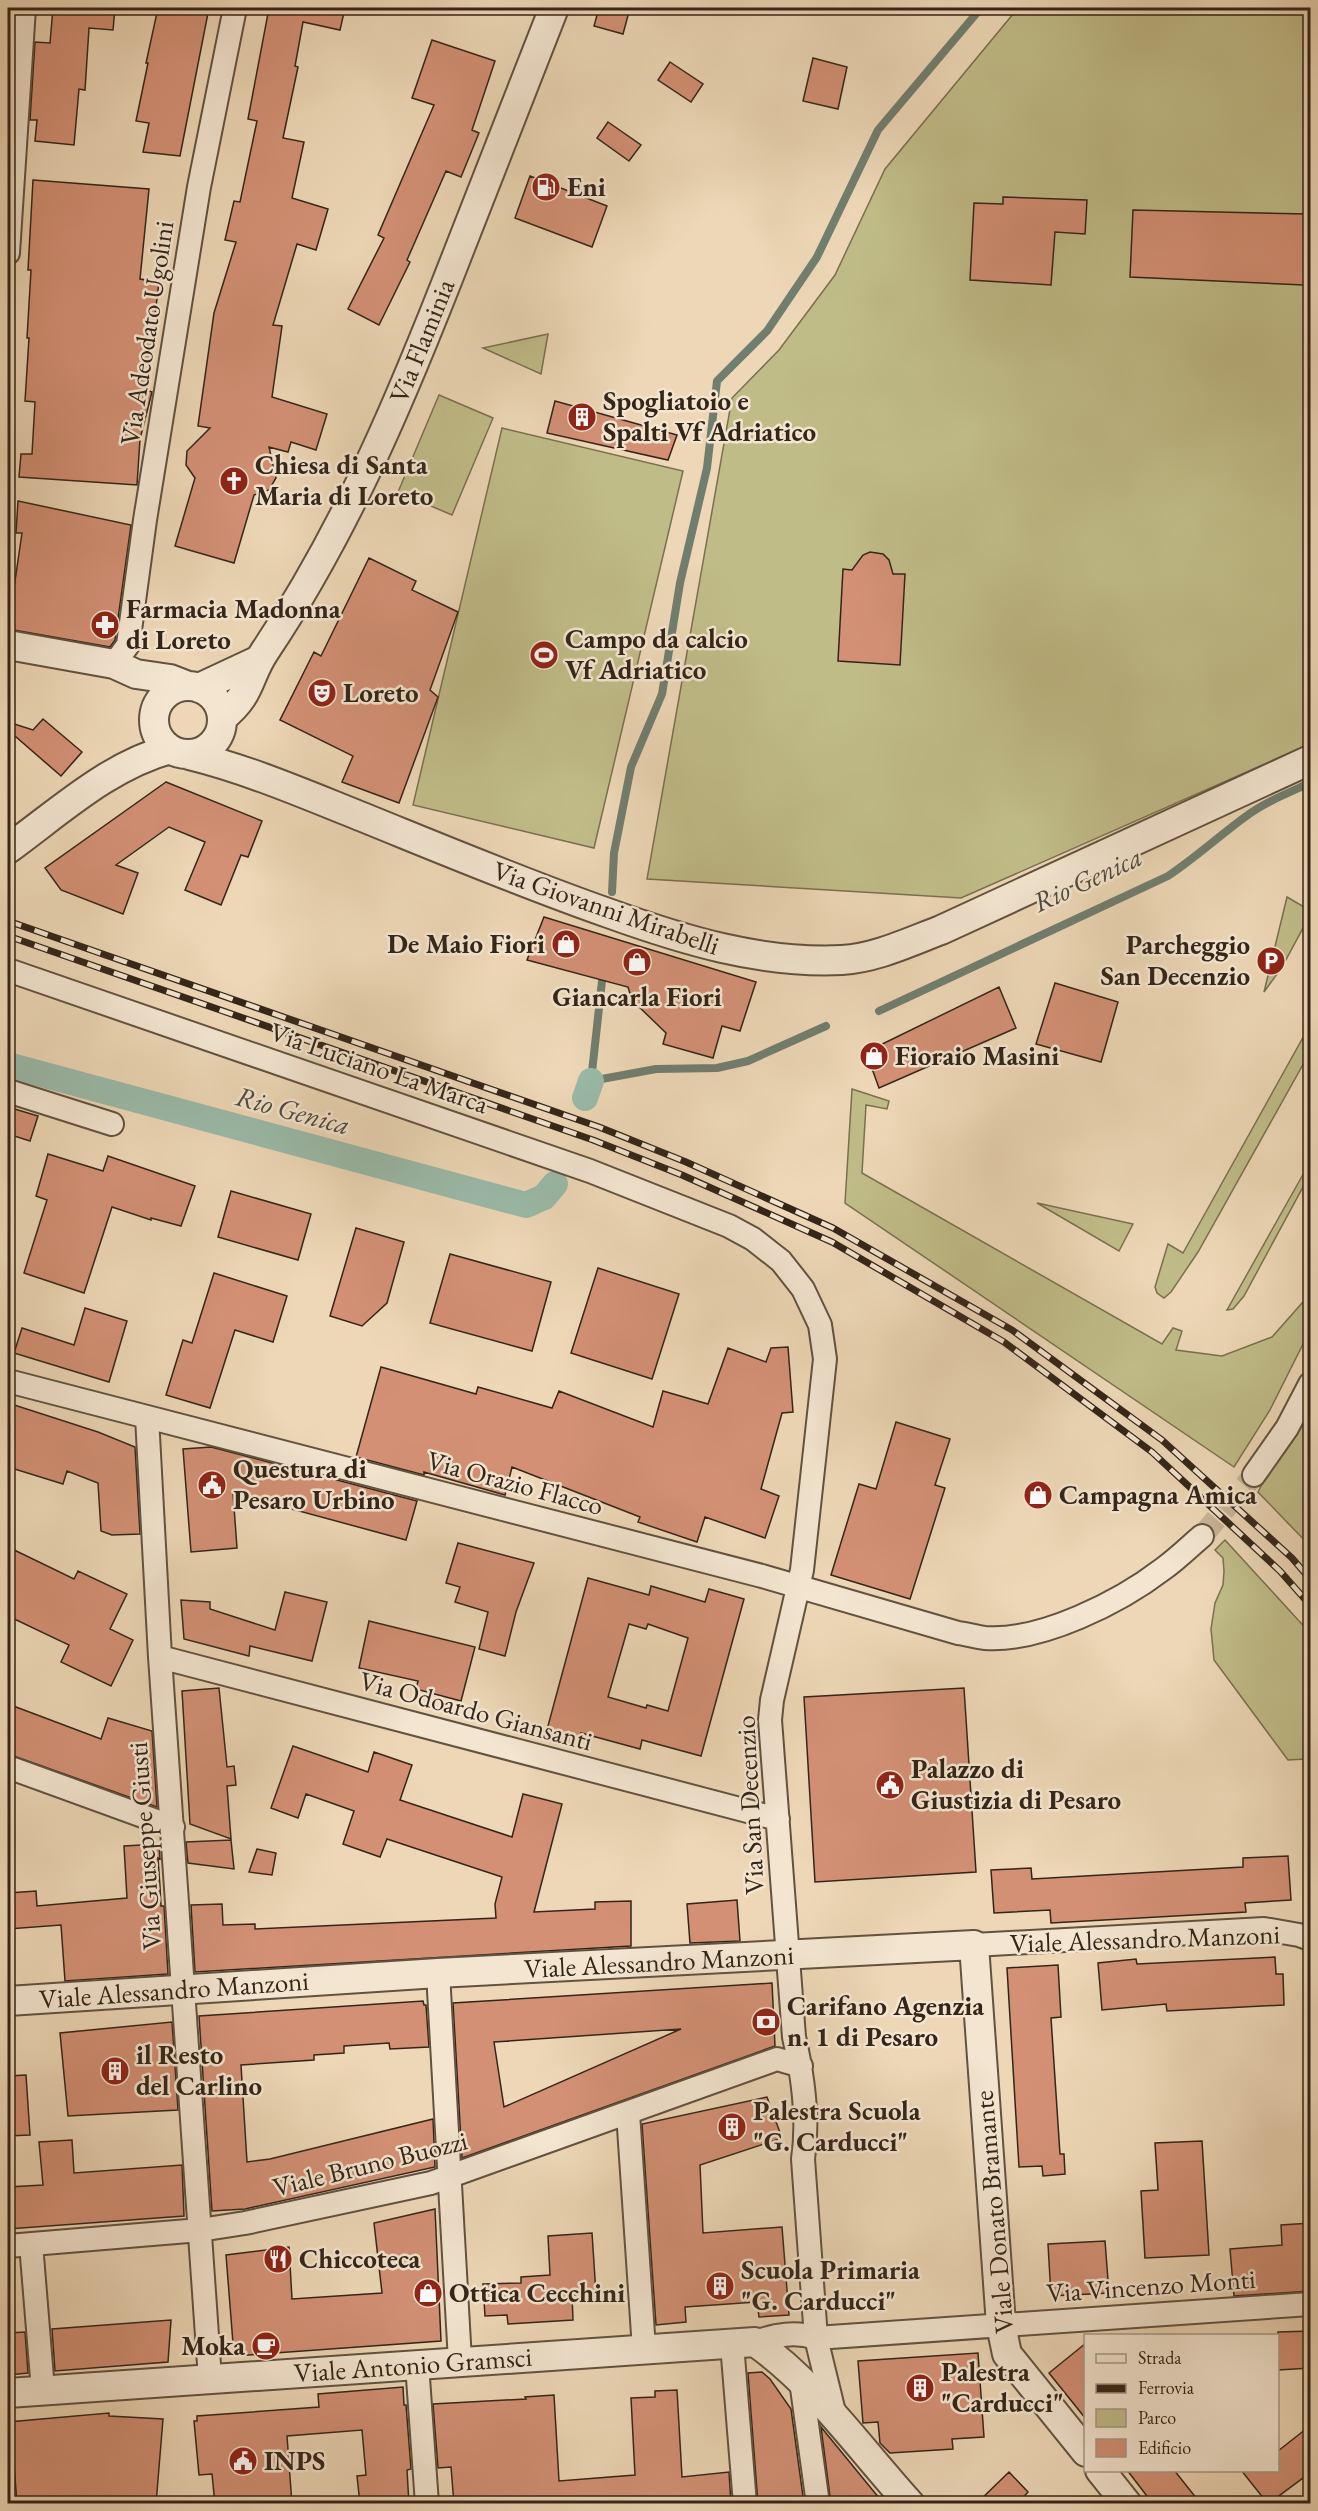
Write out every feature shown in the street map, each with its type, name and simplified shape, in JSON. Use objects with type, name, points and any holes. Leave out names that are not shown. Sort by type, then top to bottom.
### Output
[{"type":"street","points":[[8,253],[9,194],[24,8]]},
{"type":"street","name":"Via Adeodato Ugolini","points":[[114,664],[128,645],[145,520],[199,187],[236,8]]},
{"type":"street","name":"Via Flaminia","points":[[222,721],[242,699],[259,660],[299,601],[364,477],[417,359],[554,8]]},
{"type":"street","points":[[8,645],[114,664],[136,674],[170,679],[210,695],[219,705],[229,748],[238,768]]},
{"type":"street","points":[[179,752],[161,742],[153,721],[155,710],[168,693],[194,687],[259,660]]},
{"type":"street","points":[[8,849],[110,774],[150,755],[201,752],[219,735],[222,721]]},
{"type":"street","name":"Via Giovanni Mirabelli","points":[[179,752],[238,768],[519,880],[643,925],[726,950],[783,959],[843,960],[895,948],[941,930],[1311,760]]},
{"type":"street","name":"Via Luciano La Marca","points":[[8,970],[590,1171],[729,1226]]},
{"type":"street","points":[[8,1091],[112,1124]]},
{"type":"street","name":"Via San Decenzio","points":[[729,1226],[753,1239],[781,1261],[803,1289],[820,1324],[825,1359],[802,1570],[772,1700],[770,1720],[794,2037],[801,2066],[806,2139],[803,2159],[816,2338],[837,2421]]},
{"type":"street","name":"Via Orazio Flacco","points":[[8,1381],[798,1586],[958,1633],[986,1638],[1020,1636],[1069,1621],[1121,1598],[1164,1569],[1202,1536]]},
{"type":"street","points":[[1254,1475],[1287,1428],[1311,1384]]},
{"type":"street","name":"Via Giuseppe Giusti","points":[[147,1417],[160,1657],[210,2379]]},
{"type":"street","name":"Via Odoardo Giansanti","points":[[160,1657],[778,1820]]},
{"type":"street","points":[[8,1767],[173,1827]]},
{"type":"street","name":"Viale Alessandro Manzoni","points":[[8,2001],[438,1973],[1264,1929],[1311,1939]]},
{"type":"street","name":"Viale Donato Bramante","points":[[974,1945],[1001,2325],[1007,2354],[1084,2450]]},
{"type":"street","points":[[438,1973],[460,2361]]},
{"type":"street","name":"Viale Bruno Buozzi","points":[[8,2246],[200,2230],[245,2223],[448,2178],[777,2059],[801,2066]]},
{"type":"street","points":[[628,2113],[644,2349]]},
{"type":"street","points":[[31,2244],[43,2390]]},
{"type":"street","name":"Via Vincenzo Monti","points":[[816,2338],[1311,2304]]},
{"type":"street","name":"Viale Antonio Gramsci","points":[[8,2393],[743,2343],[802,2333],[816,2338]]},
{"type":"street","points":[[745,2504],[743,2343],[771,2354],[801,2381],[910,2504]]},
{"type":"street","points":[[417,2364],[427,2504]]},
{"type":"street","points":[[801,2381],[818,2504]]},
{"type":"street","points":[[1102,2472],[1127,2504]]},
{"type":"green space","points":[[1018,8],[1310,8],[1310,744],[961,898],[647,879],[732,398],[779,350],[835,275],[885,169]]},
{"type":"green space","points":[[548,334],[541,374],[483,348]]},
{"type":"green space","points":[[439,395],[493,418],[452,515],[398,492]]},
{"type":"green space","name":"Campo da calcio Vf Adriatico","points":[[502,428],[683,471],[594,848],[413,805]]},
{"type":"green space","points":[[1287,897],[1304,907],[1310,897],[1310,915],[1282,967],[1264,992]]},
{"type":"green space","points":[[1310,1025],[1310,1052],[1198,1252],[1171,1292],[1164,1298],[1157,1293],[1155,1287],[1168,1244],[1183,1253]]},
{"type":"green space","points":[[852,1089],[889,1101],[887,1109],[866,1105],[862,1173],[1162,1344],[1173,1328],[1182,1331],[1176,1350],[1222,1356],[1272,1337],[1310,1294],[1310,1330],[1270,1410],[1234,1467],[845,1203]]},
{"type":"green space","points":[[1310,1162],[1310,1174],[1244,1296],[1233,1309],[1227,1310]]},
{"type":"green space","points":[[1037,1203],[1133,1224],[1119,1251]]},
{"type":"green space","points":[[1310,1392],[1310,1546],[1258,1492]]},
{"type":"green space","points":[[1225,1540],[1310,1633],[1310,1763],[1307,1764],[1306,1759],[1288,1760],[1214,1660],[1211,1629],[1215,1603],[1223,1585],[1224,1571],[1223,1558],[1215,1550]]},
{"type":"building","points":[[53,8],[115,8],[113,30],[89,28],[85,90],[79,89],[74,145],[35,141],[37,120],[30,120],[35,42],[50,43]]},
{"type":"building","points":[[158,8],[209,8],[180,156],[143,152],[149,123],[136,121]]},
{"type":"building","points":[[269,8],[345,8],[340,30],[303,22],[295,66],[298,67],[283,138],[304,142],[292,198],[328,209],[316,250],[297,244],[273,325],[282,326],[272,397],[327,414],[316,450],[291,442],[288,452],[269,447],[276,478],[269,490],[254,495],[234,563],[175,546],[195,478],[186,465],[187,451],[210,428],[198,426],[214,313],[236,242],[225,240],[234,201],[240,202],[257,121],[248,119]]},
{"type":"building","points":[[599,8],[630,8],[623,34],[594,26]]},
{"type":"building","points":[[432,40],[495,61],[472,130],[479,133],[461,177],[446,171],[407,260],[410,262],[379,325],[348,309],[384,238],[378,235],[434,105],[412,98]]},
{"type":"building","points":[[813,58],[847,67],[838,109],[803,101]]},
{"type":"building","points":[[670,62],[703,84],[691,102],[658,80]]},
{"type":"building","points":[[608,122],[641,145],[629,161],[597,138]]},
{"type":"building","points":[[530,176],[607,206],[592,247],[515,218]]},
{"type":"building","points":[[33,180],[149,189],[140,279],[159,282],[146,390],[152,392],[140,439],[137,485],[19,477],[21,454],[32,454],[35,402],[25,401]]},
{"type":"building","points":[[1003,197],[1087,200],[1085,234],[1055,232],[1051,285],[970,280],[974,203],[1003,204]]},
{"type":"building","points":[[1133,210],[1307,214],[1304,285],[1130,277]]},
{"type":"building","name":"Spogliatoio e Spalti Vf Adriatico","points":[[555,401],[677,435],[668,460],[547,433]]},
{"type":"building","points":[[18,501],[131,525],[115,640],[110,647],[8,629],[22,533],[16,533]]},
{"type":"building","points":[[870,552],[883,554],[889,560],[893,574],[905,574],[900,665],[838,661],[843,569],[852,570],[863,555]]},
{"type":"building","points":[[369,558],[416,581],[412,590],[458,612],[430,690],[438,697],[399,803],[342,782],[353,756],[280,720],[314,652],[321,656]]},
{"type":"building","points":[[43,719],[82,752],[61,776],[8,730],[8,722],[33,730]]},
{"type":"building","points":[[166,782],[262,821],[248,857],[241,855],[221,905],[185,890],[205,842],[169,827],[116,865],[138,873],[123,914],[61,890],[45,868]]},
{"type":"building","points":[[544,917],[756,982],[740,1031],[722,1026],[713,1058],[663,1044],[666,1033],[632,1000],[628,987],[527,960]]},
{"type":"building","points":[[1055,983],[1118,1002],[1101,1062],[1036,1044]]},
{"type":"building","points":[[999,987],[1016,1028],[879,1088],[866,1052]]},
{"type":"building","points":[[8,1107],[38,1116],[30,1141],[8,1134]]},
{"type":"building","points":[[48,1154],[103,1171],[108,1156],[195,1186],[181,1226],[151,1218],[151,1220],[112,1207],[84,1293],[24,1273],[47,1200],[36,1196]]},
{"type":"building","points":[[231,1191],[311,1214],[298,1260],[218,1237]]},
{"type":"building","points":[[356,1228],[404,1242],[387,1303],[362,1326],[330,1316]]},
{"type":"building","points":[[450,1254],[551,1282],[532,1351],[430,1323]]},
{"type":"building","points":[[598,1268],[679,1294],[652,1379],[571,1353]]},
{"type":"building","points":[[214,1273],[287,1296],[273,1342],[235,1330],[210,1408],[166,1395],[183,1340],[192,1343]]},
{"type":"building","points":[[85,1308],[127,1321],[109,1382],[14,1353],[22,1328],[74,1345]]},
{"type":"building","points":[[788,1347],[793,1412],[782,1413],[761,1489],[779,1496],[765,1538],[705,1517],[697,1542],[638,1522],[640,1517],[512,1467],[505,1495],[424,1472],[424,1475],[356,1457],[381,1367],[476,1394],[478,1387],[552,1408],[559,1391],[653,1427],[663,1391],[708,1404],[728,1348],[766,1362],[771,1348]]},
{"type":"building","points":[[8,1403],[98,1432],[135,1447],[140,1534],[112,1535],[101,1531],[98,1483],[67,1471],[63,1484],[8,1467]]},
{"type":"building","points":[[896,1422],[950,1439],[935,1485],[945,1488],[910,1599],[831,1575],[859,1484],[876,1489]]},
{"type":"building","points":[[211,1447],[417,1501],[406,1540],[233,1493],[237,1548],[191,1552],[183,1449]]},
{"type":"building","points":[[458,1543],[534,1563],[516,1612],[505,1656],[479,1649],[488,1612],[455,1602],[460,1587],[446,1583]]},
{"type":"building","points":[[8,1547],[74,1579],[78,1571],[127,1594],[110,1629],[133,1640],[111,1686],[61,1662],[69,1645],[8,1616]]},
{"type":"building","points":[[588,1578],[649,1595],[651,1586],[705,1602],[709,1589],[744,1599],[701,1756],[642,1740],[640,1749],[581,1733],[577,1746],[545,1737]],"holes":[[[629,1624],[646,1629],[648,1624],[688,1638],[668,1711],[647,1705],[646,1708],[608,1697]]]},
{"type":"building","points":[[285,1592],[327,1602],[312,1661],[250,1646],[249,1656],[184,1639],[181,1600],[210,1602],[210,1609],[275,1630]]},
{"type":"building","points":[[369,1621],[475,1647],[461,1701],[416,1689],[418,1681],[359,1668]]},
{"type":"building","points":[[219,1688],[227,1767],[234,1766],[236,1785],[227,1786],[231,1839],[190,1824],[182,1691]]},
{"type":"building","name":"Palazzo di Giustizia di Pesaro","points":[[964,1688],[976,1872],[815,1882],[804,1697]]},
{"type":"building","points":[[8,1704],[101,1739],[108,1718],[152,1731],[157,1807],[8,1754]]},
{"type":"building","points":[[293,1746],[368,1772],[374,1752],[412,1765],[400,1800],[512,1837],[523,1794],[562,1804],[534,1912],[595,1909],[595,1902],[631,1901],[631,1946],[195,1972],[191,1905],[222,1904],[223,1925],[255,1924],[255,1929],[496,1918],[495,1904],[502,1877],[387,1839],[380,1857],[343,1844],[354,1811],[306,1794],[298,1818],[271,1808]]},
{"type":"building","points":[[231,1840],[234,1869],[188,1863],[186,1842]]},
{"type":"building","points":[[159,1844],[161,1906],[164,1906],[168,1974],[65,1981],[61,1925],[8,1929],[8,1893],[36,1891],[37,1906],[127,1898],[124,1846]]},
{"type":"building","points":[[257,1849],[276,1853],[272,1875],[249,1872]]},
{"type":"building","points":[[1288,1856],[1291,1900],[1245,1903],[1246,1912],[1051,1923],[1050,1910],[994,1913],[991,1870],[1031,1868],[1032,1879],[1243,1867],[1243,1858]]},
{"type":"building","points":[[737,1900],[740,1941],[690,1943],[687,1904]]},
{"type":"building","points":[[1275,1957],[1276,1974],[1283,1974],[1284,2005],[1167,2011],[1166,2004],[1102,2010],[1098,1963],[1136,1959],[1137,1964]]},
{"type":"building","points":[[1058,1965],[1061,2017],[1051,2018],[1060,2154],[1064,2154],[1065,2174],[1043,2176],[1042,2166],[1019,2167],[1007,1968]]},
{"type":"building","points":[[772,1983],[775,2046],[462,2158],[453,2003]],"holes":[[[681,2029],[504,2107],[494,2042]]]},
{"type":"building","points":[[423,2001],[426,2005],[429,2047],[390,2049],[389,2043],[344,2046],[344,2053],[314,2055],[314,2060],[241,2065],[247,2162],[270,2159],[433,2119],[435,2167],[245,2209],[212,2211],[199,2016]]},
{"type":"building","name":"il Resto del Carlino","points":[[172,2022],[178,2110],[68,2116],[60,2033]]},
{"type":"building","points":[[26,2075],[30,2135],[8,2136],[8,2076]]},
{"type":"building","points":[[767,2097],[782,2138],[700,2165],[703,2233],[782,2227],[789,2315],[759,2317],[757,2302],[685,2307],[686,2322],[656,2325],[642,2124]]},
{"type":"building","points":[[72,2140],[74,2173],[182,2165],[184,2216],[8,2229],[8,2187],[43,2185],[39,2142]]},
{"type":"building","points":[[1202,2141],[1209,2255],[1145,2258],[1141,2191],[1158,2190],[1155,2143]]},
{"type":"building","points":[[435,2209],[441,2341],[234,2356],[226,2255],[289,2247],[292,2299],[382,2293],[374,2223]]},
{"type":"building","points":[[1311,2223],[1311,2291],[1234,2296],[1230,2249],[1282,2245],[1281,2225]]},
{"type":"building","points":[[592,2233],[596,2294],[572,2295],[573,2320],[508,2324],[507,2315],[485,2316],[483,2284],[521,2283],[521,2277],[550,2275],[548,2236]]},
{"type":"building","points":[[1105,2241],[1109,2293],[1051,2296],[1048,2244]]},
{"type":"building","points":[[171,2320],[168,2362],[55,2371],[52,2329]]},
{"type":"building","points":[[1311,2331],[1311,2368],[1279,2370],[1278,2332]]},
{"type":"building","points":[[25,2332],[28,2373],[8,2375],[8,2333]]},
{"type":"building","points":[[1084,2345],[1084,2417],[1049,2373]]},
{"type":"building","name":"Palestra \"Carducci\"","points":[[978,2353],[984,2437],[952,2439],[953,2449],[890,2453],[880,2443],[878,2422],[863,2423],[858,2361]]},
{"type":"building","points":[[762,2372],[770,2379],[791,2409],[804,2504],[758,2504],[748,2373]]},
{"type":"building","points":[[403,2387],[411,2469],[407,2470],[409,2504],[360,2504],[357,2476],[366,2475],[362,2430],[287,2436],[292,2504],[215,2504],[212,2474],[199,2475],[194,2421],[197,2421],[197,2416],[319,2407],[318,2394]]},
{"type":"building","points":[[677,2390],[682,2477],[729,2472],[731,2504],[454,2504],[451,2467],[438,2468],[433,2404],[526,2399],[525,2397],[554,2395],[559,2481],[635,2475],[631,2398],[655,2397],[655,2391]]},
{"type":"building","points":[[109,2413],[109,2416],[163,2419],[156,2504],[17,2504],[14,2464],[8,2465],[8,2422]]},
{"type":"building","points":[[1311,2425],[1311,2472],[1268,2504],[1243,2472],[1279,2472],[1279,2450]]},
{"type":"building","points":[[821,2427],[884,2504],[831,2504]]},
{"type":"building","points":[[1009,2472],[1028,2492],[1017,2504],[976,2504]]},
{"type":"building","points":[[1129,2472],[1176,2472],[1201,2504],[1153,2504]]},
{"type":"waterway","points":[[612,892],[614,853],[631,767],[662,694],[680,583],[707,468],[717,381],[767,331],[817,257],[878,130],[981,8]]},
{"type":"waterway","name":"Rio Genica","points":[[879,1011],[1168,876],[1253,812],[1310,783]]},
{"type":"waterway","name":"Rio Genica","points":[[602,981],[591,1081],[656,1069],[717,1068],[748,1061],[826,1026]]},
{"type":"waterway","name":"Rio Genica","points":[[8,1065],[526,1205],[544,1197],[555,1184]]},
{"type":"waterway","name":"Rio Genica","points":[[585,1098],[591,1081]]},
{"type":"tunnel","points":[[1202,1536],[1254,1475]]},
{"type":"railway","points":[[8,921],[599,1127],[686,1162],[833,1228],[1012,1330],[1162,1440],[1292,1558],[1310,1579]]},
{"type":"railway","points":[[8,936],[593,1140],[682,1175],[832,1242],[1004,1342],[1152,1452],[1280,1571],[1310,1605]]},
{"type":"place","name":"Eni","points":[[546,187]]},
{"type":"place","name":"Spogliatoio e Spalti Vf Adriatico","points":[[582,417]]},
{"type":"place","name":"Chiesa di Santa Maria di Loreto","points":[[234,481]]},
{"type":"place","name":"Farmacia Madonna di Loreto","points":[[105,625]]},
{"type":"place","name":"Campo da calcio Vf Adriatico","points":[[544,655]]},
{"type":"place","name":"Loreto","points":[[322,693]]},
{"type":"place","name":"De Maio Fiori","points":[[566,944]]},
{"type":"place","name":"Parcheggio San Decenzio","points":[[1271,961]]},
{"type":"place","name":"Giancarla Fiori","points":[[637,962]]},
{"type":"place","name":"Fioraio Masini","points":[[874,1056]]},
{"type":"place","name":"Questura di Pesaro Urbino","points":[[212,1485]]},
{"type":"place","name":"Campagna Amica","points":[[1038,1495]]},
{"type":"place","name":"Palazzo di Giustizia di Pesaro","points":[[890,1785]]},
{"type":"place","name":"Carifano Agenzia n. 1 di Pesaro","points":[[766,2022]]},
{"type":"place","name":"il Resto del Carlino","points":[[115,2071]]},
{"type":"place","name":"Palestra Scuola \"G. Carducci\"","points":[[732,2127]]},
{"type":"place","name":"Chiccoteca","points":[[278,2259]]},
{"type":"place","name":"Scuola Primaria \"G. Carducci\"","points":[[720,2286]]},
{"type":"place","name":"Ottica Cecchini","points":[[428,2293]]},
{"type":"place","name":"Moka","points":[[266,2346]]},
{"type":"place","name":"Palestra \"Carducci\"","points":[[920,2388]]},
{"type":"place","name":"INPS","points":[[243,2461]]}]
